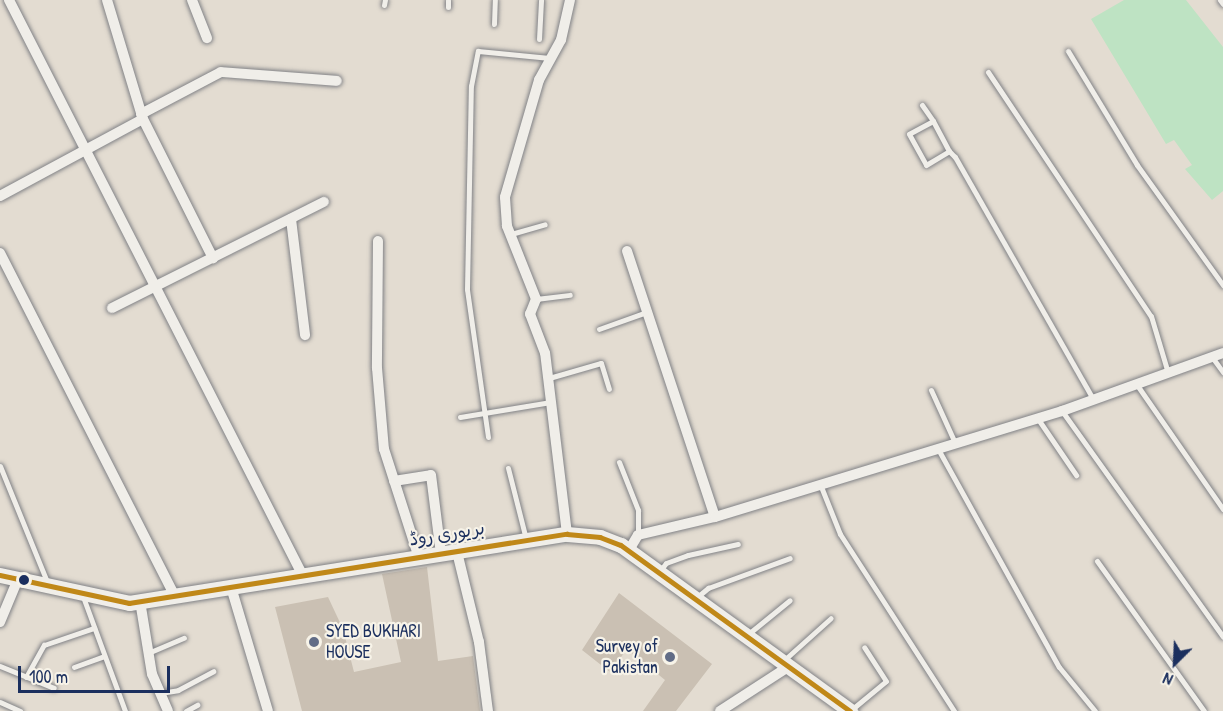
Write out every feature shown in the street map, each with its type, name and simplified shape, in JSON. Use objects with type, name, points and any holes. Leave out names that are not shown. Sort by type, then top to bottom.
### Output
[{"type":"main road","name":"بریوری روڈ","points":[[0,575],[81,593],[140,601],[567,534],[600,537],[628,550],[846,710]]},
{"type":"street","points":[[9,0],[303,576]]},
{"type":"street","points":[[107,0],[142,117],[213,258]]},
{"type":"street","points":[[192,0],[207,38]]},
{"type":"street","points":[[567,534],[549,378],[530,314],[536,299],[511,234],[505,197],[539,80],[561,40],[570,0]]},
{"type":"street","points":[[0,196],[86,150],[221,72],[337,81]]},
{"type":"street","points":[[112,308],[324,202]]},
{"type":"street","points":[[291,219],[305,335]]},
{"type":"street","points":[[378,242],[377,368],[384,449],[419,558]]},
{"type":"street","points":[[627,250],[715,518]]},
{"type":"street","points":[[0,253],[175,596]]},
{"type":"street","points":[[628,550],[638,535],[715,518],[820,483],[1062,411],[1223,353]]},
{"type":"street","points":[[394,481],[431,475],[449,553],[478,642],[489,711]]},
{"type":"street","points":[[0,622],[18,579]]},
{"type":"street","points":[[231,587],[268,711]]},
{"type":"street","points":[[140,601],[148,653],[168,711]]},
{"type":"street","points":[[720,711],[785,664]]},
{"type":"lane","points":[[494,24],[495,0]]},
{"type":"lane","points":[[539,39],[541,0]]},
{"type":"lane","points":[[488,436],[467,289],[471,86],[478,51],[551,58]]},
{"type":"lane","points":[[1068,51],[1137,165],[1223,285]]},
{"type":"lane","points":[[988,72],[1151,316],[1168,373]]},
{"type":"lane","points":[[922,105],[1094,401]]},
{"type":"lane","points":[[933,121],[909,134],[926,165],[949,151]]},
{"type":"lane","points":[[511,234],[545,224]]},
{"type":"lane","points":[[536,299],[570,295]]},
{"type":"lane","points":[[599,329],[647,312]]},
{"type":"lane","points":[[1212,357],[1223,372]]},
{"type":"lane","points":[[549,378],[601,363],[609,389]]},
{"type":"lane","points":[[1137,385],[1223,510]]},
{"type":"lane","points":[[931,390],[955,444]]},
{"type":"lane","points":[[460,417],[485,416],[552,402]]},
{"type":"lane","points":[[1062,411],[1223,637]]},
{"type":"lane","points":[[1038,418],[1076,475]]},
{"type":"lane","points":[[938,449],[1059,667],[1095,711]]},
{"type":"lane","points":[[620,462],[638,510],[638,535]]},
{"type":"lane","points":[[0,466],[48,585]]},
{"type":"lane","points":[[508,468],[526,541]]},
{"type":"lane","points":[[820,483],[840,534],[954,711]]},
{"type":"lane","points":[[659,573],[666,563],[688,555],[738,544]]},
{"type":"lane","points":[[695,599],[708,588],[790,558]]},
{"type":"lane","points":[[1096,561],[1204,711]]},
{"type":"lane","points":[[81,593],[125,711]]},
{"type":"lane","points":[[746,636],[790,600]]},
{"type":"lane","points":[[785,664],[831,618]]},
{"type":"lane","points":[[26,677],[44,645],[94,628]]},
{"type":"lane","points":[[148,653],[184,638]]},
{"type":"lane","points":[[846,710],[886,681],[864,647]]},
{"type":"lane","points":[[74,667],[104,656]]},
{"type":"lane","points":[[0,666],[54,688]]},
{"type":"lane","points":[[160,693],[178,690],[213,671]]},
{"type":"lane","points":[[0,702],[20,711]]},
{"type":"lane","points":[[186,711],[197,705]]},
{"type":"green space","points":[[1124,0],[1186,0],[1223,47],[1223,191],[1212,200],[1185,169],[1192,165],[1174,140],[1166,144],[1091,19]]},
{"type":"building","name":"SYED BUKHARI HOUSE","points":[[427,567],[438,661],[473,656],[480,711],[302,711],[275,607],[328,597],[343,629],[354,672],[401,662],[382,574]]},
{"type":"building","name":"Survey of Pakistan","points":[[619,593],[712,664],[676,711],[643,711],[665,680],[627,649],[610,672],[582,650]]},
{"type":"transit line","points":[[0,575],[129,603],[567,534],[600,537],[621,545],[850,711]]},
{"type":"place","name":"SYED BUKHARI HOUSE","points":[[314,642]]},
{"type":"place","name":"Survey of Pakistan","points":[[670,657]]}]
